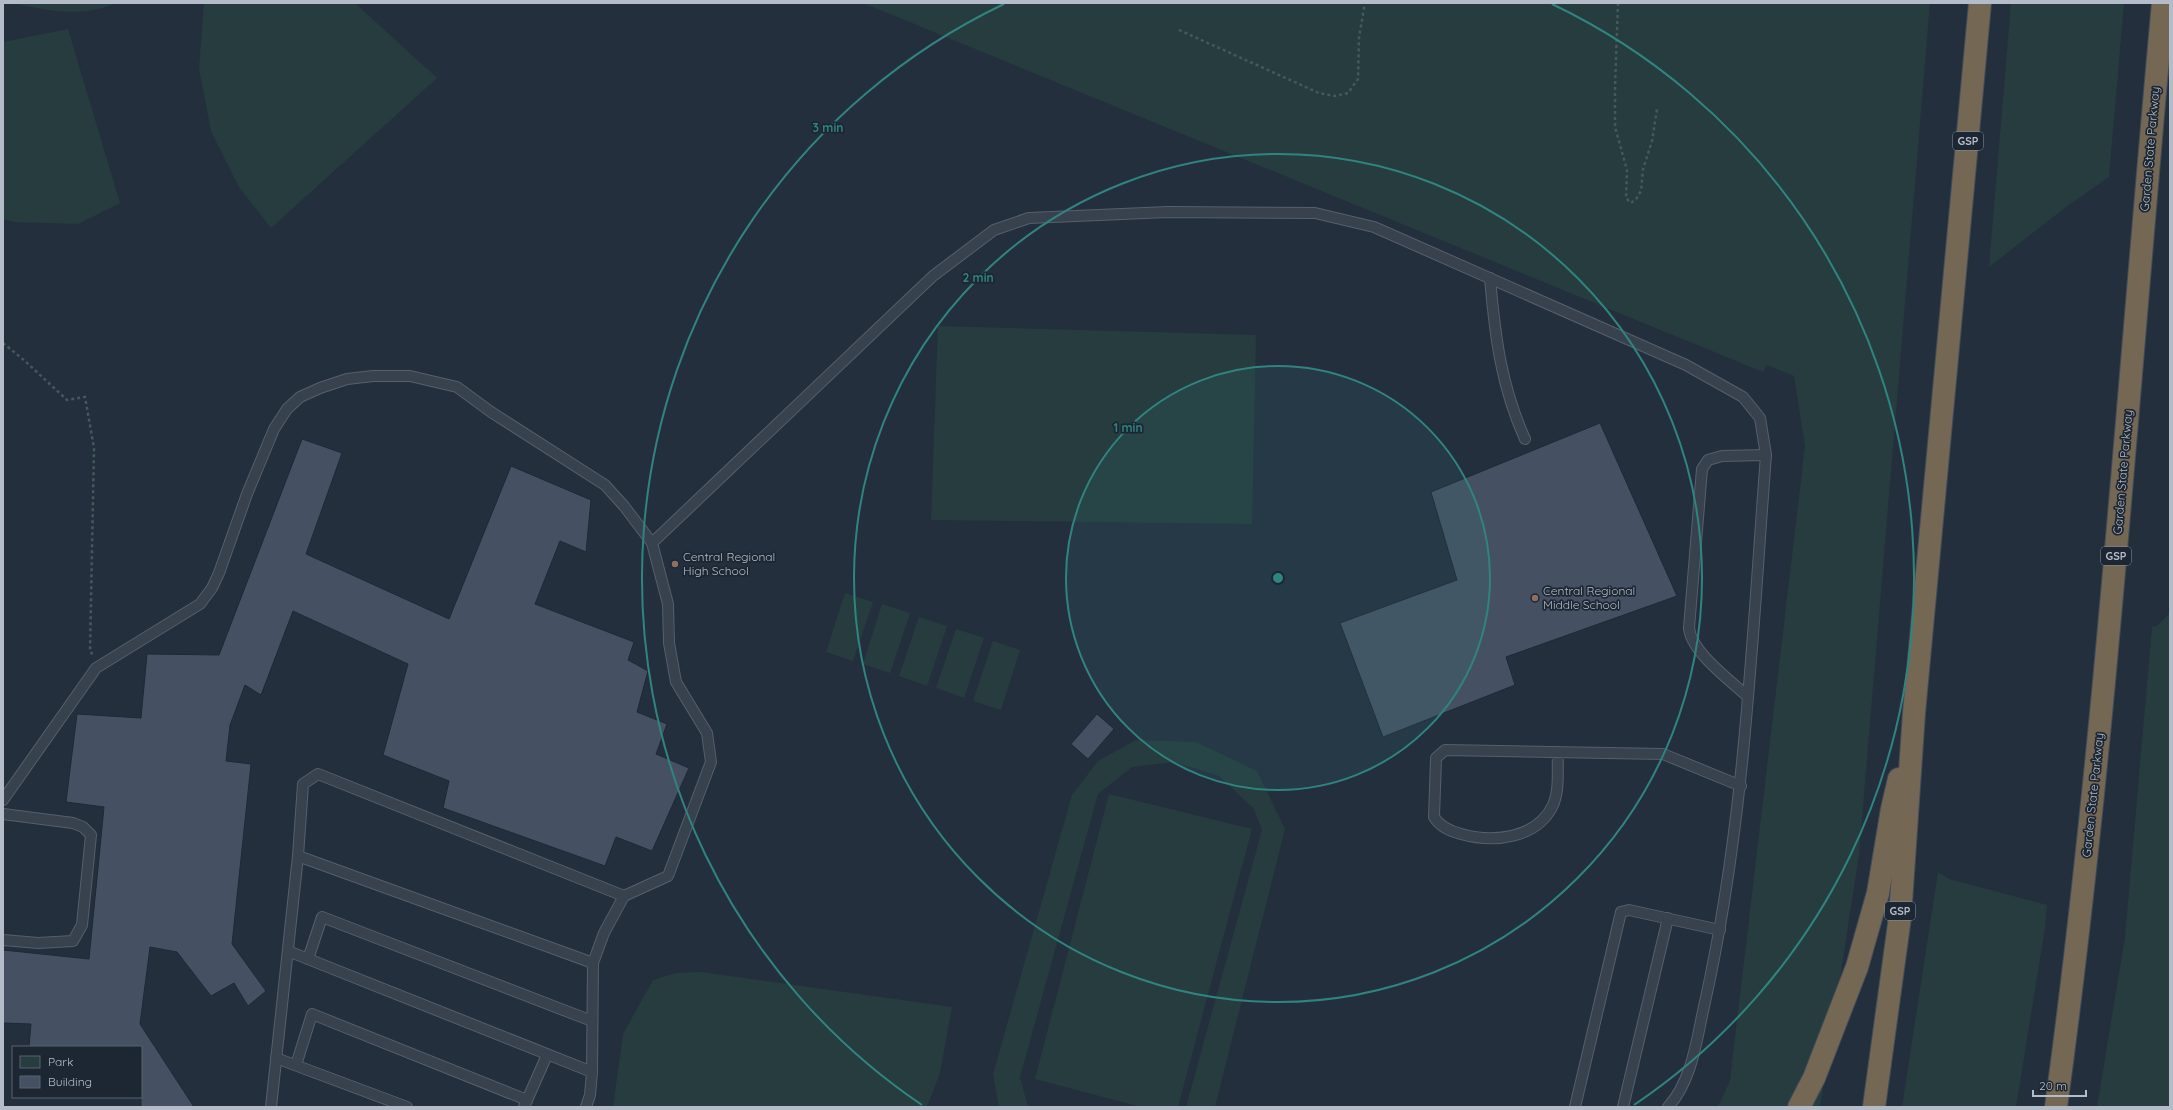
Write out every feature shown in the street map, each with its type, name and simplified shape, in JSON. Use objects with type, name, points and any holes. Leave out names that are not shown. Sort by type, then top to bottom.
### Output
[{"type":"highway","name":"GSP","points":[[1874,1107],[1900,917],[1914,713],[1980,3]]},
{"type":"highway","name":"Garden State Parkway","points":[[2056,1107],[2085,874],[2115,565],[2163,3]]},
{"type":"highway","points":[[1799,1107],[1814,1078],[1843,1006],[1869,928],[1883,865],[1892,809],[1914,713]]},
{"type":"lane","points":[[652,543],[933,276],[994,230],[1028,218],[1168,212],[1315,213],[1374,227],[1686,366],[1743,397],[1760,418],[1766,455],[1741,786],[1720,930],[1692,1058],[1677,1097],[1668,1107]]},
{"type":"lane","points":[[1490,278],[1496,342],[1505,386],[1513,411],[1525,439]]},
{"type":"lane","points":[[3,800],[76,694],[96,668],[200,604],[212,588],[219,574],[247,494],[274,429],[287,409],[300,397],[320,388],[347,379],[372,376],[410,376],[457,388],[491,412],[605,485],[624,506],[652,543],[668,604],[669,643],[676,682],[707,733],[711,762],[668,876],[624,896],[604,933],[593,963],[592,1072],[590,1095],[586,1107]]},
{"type":"lane","points":[[1748,697],[1695,647],[1690,636],[1692,596],[1702,469],[1708,460],[1722,456],[1766,455]]},
{"type":"lane","points":[[1558,753],[1556,794],[1553,805],[1542,820],[1531,828],[1515,836],[1496,839],[1475,838],[1456,833],[1438,825],[1434,817],[1436,758],[1445,750],[1663,754],[1741,786]]},
{"type":"lane","points":[[271,1107],[298,856],[303,784],[318,774],[624,896]]},
{"type":"lane","points":[[3,814],[73,824],[83,827],[91,835],[82,925],[73,940],[38,943],[3,940]]},
{"type":"lane","points":[[298,856],[593,963]]},
{"type":"lane","points":[[1575,1107],[1619,916],[1624,910],[1629,910],[1720,930]]},
{"type":"lane","points":[[308,959],[322,916],[592,1021]]},
{"type":"lane","points":[[1623,1107],[1668,918]]},
{"type":"lane","points":[[288,951],[592,1072]]},
{"type":"lane","points":[[296,1065],[312,1014],[526,1103],[547,1055]]},
{"type":"lane","points":[[276,1058],[407,1107]]},
{"type":"path","points":[[1179,30],[1319,93],[1335,96],[1348,94],[1358,79],[1359,37],[1365,3]]},
{"type":"path","points":[[1618,3],[1615,127],[1627,170],[1626,198],[1631,203],[1636,199],[1641,191],[1643,169],[1652,141],[1657,109]]},
{"type":"path","points":[[3,343],[67,400],[85,398],[94,448],[90,651],[101,664]]},
{"type":"green space","points":[[13,3],[116,3],[104,8],[78,12],[65,12]]},
{"type":"green space","points":[[204,3],[355,3],[437,78],[271,228],[239,187],[211,131],[199,69]]},
{"type":"green space","points":[[863,3],[1930,3],[1859,855],[1820,1107],[1718,1107],[1730,1080],[1805,446],[1794,376],[1767,365],[1763,372]]},
{"type":"green space","points":[[2011,3],[2124,3],[2109,177],[2066,207],[1989,267]]},
{"type":"green space","points":[[68,29],[120,203],[78,224],[14,222],[3,219],[3,42]]},
{"type":"green space","points":[[938,326],[1256,335],[1252,524],[931,520]]},
{"type":"green space","points":[[845,593],[873,602],[853,661],[826,652]]},
{"type":"green space","points":[[882,604],[910,613],[890,673],[863,664]]},
{"type":"green space","points":[[2170,613],[2170,1107],[2097,1107],[2125,937],[2152,627],[2157,626]]},
{"type":"green space","points":[[919,617],[947,626],[927,686],[899,676]]},
{"type":"green space","points":[[956,629],[984,638],[964,698],[936,688]]},
{"type":"green space","points":[[993,641],[1020,650],[1001,710],[973,701]]},
{"type":"green space","points":[[1136,740],[1196,742],[1257,771],[1285,829],[1215,1107],[1186,1107],[1262,830],[1254,809],[1219,776],[1174,762],[1132,767],[1098,794],[1020,1077],[1028,1107],[999,1107],[993,1074],[1072,795],[1098,761]]},
{"type":"green space","points":[[1109,794],[1252,829],[1178,1107],[1141,1107],[1035,1079]]},
{"type":"green space","points":[[1938,872],[1949,879],[2047,905],[2045,928],[2016,1107],[1902,1107]]},
{"type":"green space","points":[[701,972],[952,1007],[940,1073],[927,1107],[613,1107],[623,1034],[653,980],[676,973]]},
{"type":"building","points":[[1600,423],[1677,596],[1506,657],[1515,685],[1383,737],[1340,623],[1457,580],[1431,492]]},
{"type":"building","points":[[302,439],[342,453],[306,554],[449,619],[511,466],[591,500],[586,552],[560,541],[535,604],[634,642],[628,660],[648,671],[637,712],[667,724],[656,754],[689,768],[652,851],[616,837],[605,866],[443,808],[449,781],[383,755],[408,664],[293,611],[261,695],[245,685],[230,725],[226,761],[251,764],[232,944],[266,991],[248,1006],[234,983],[211,996],[177,952],[150,947],[140,1024],[194,1107],[141,1107],[142,1046],[29,1046],[31,1024],[3,1023],[3,950],[89,959],[104,807],[66,802],[77,714],[141,718],[147,654],[219,655]]},
{"type":"building","points":[[1097,714],[1114,729],[1088,759],[1071,744]]},
{"type":"place","name":"Central Regional High School","points":[[675,564]]},
{"type":"place","name":"Central Regional Middle School","points":[[1535,598]]}]
